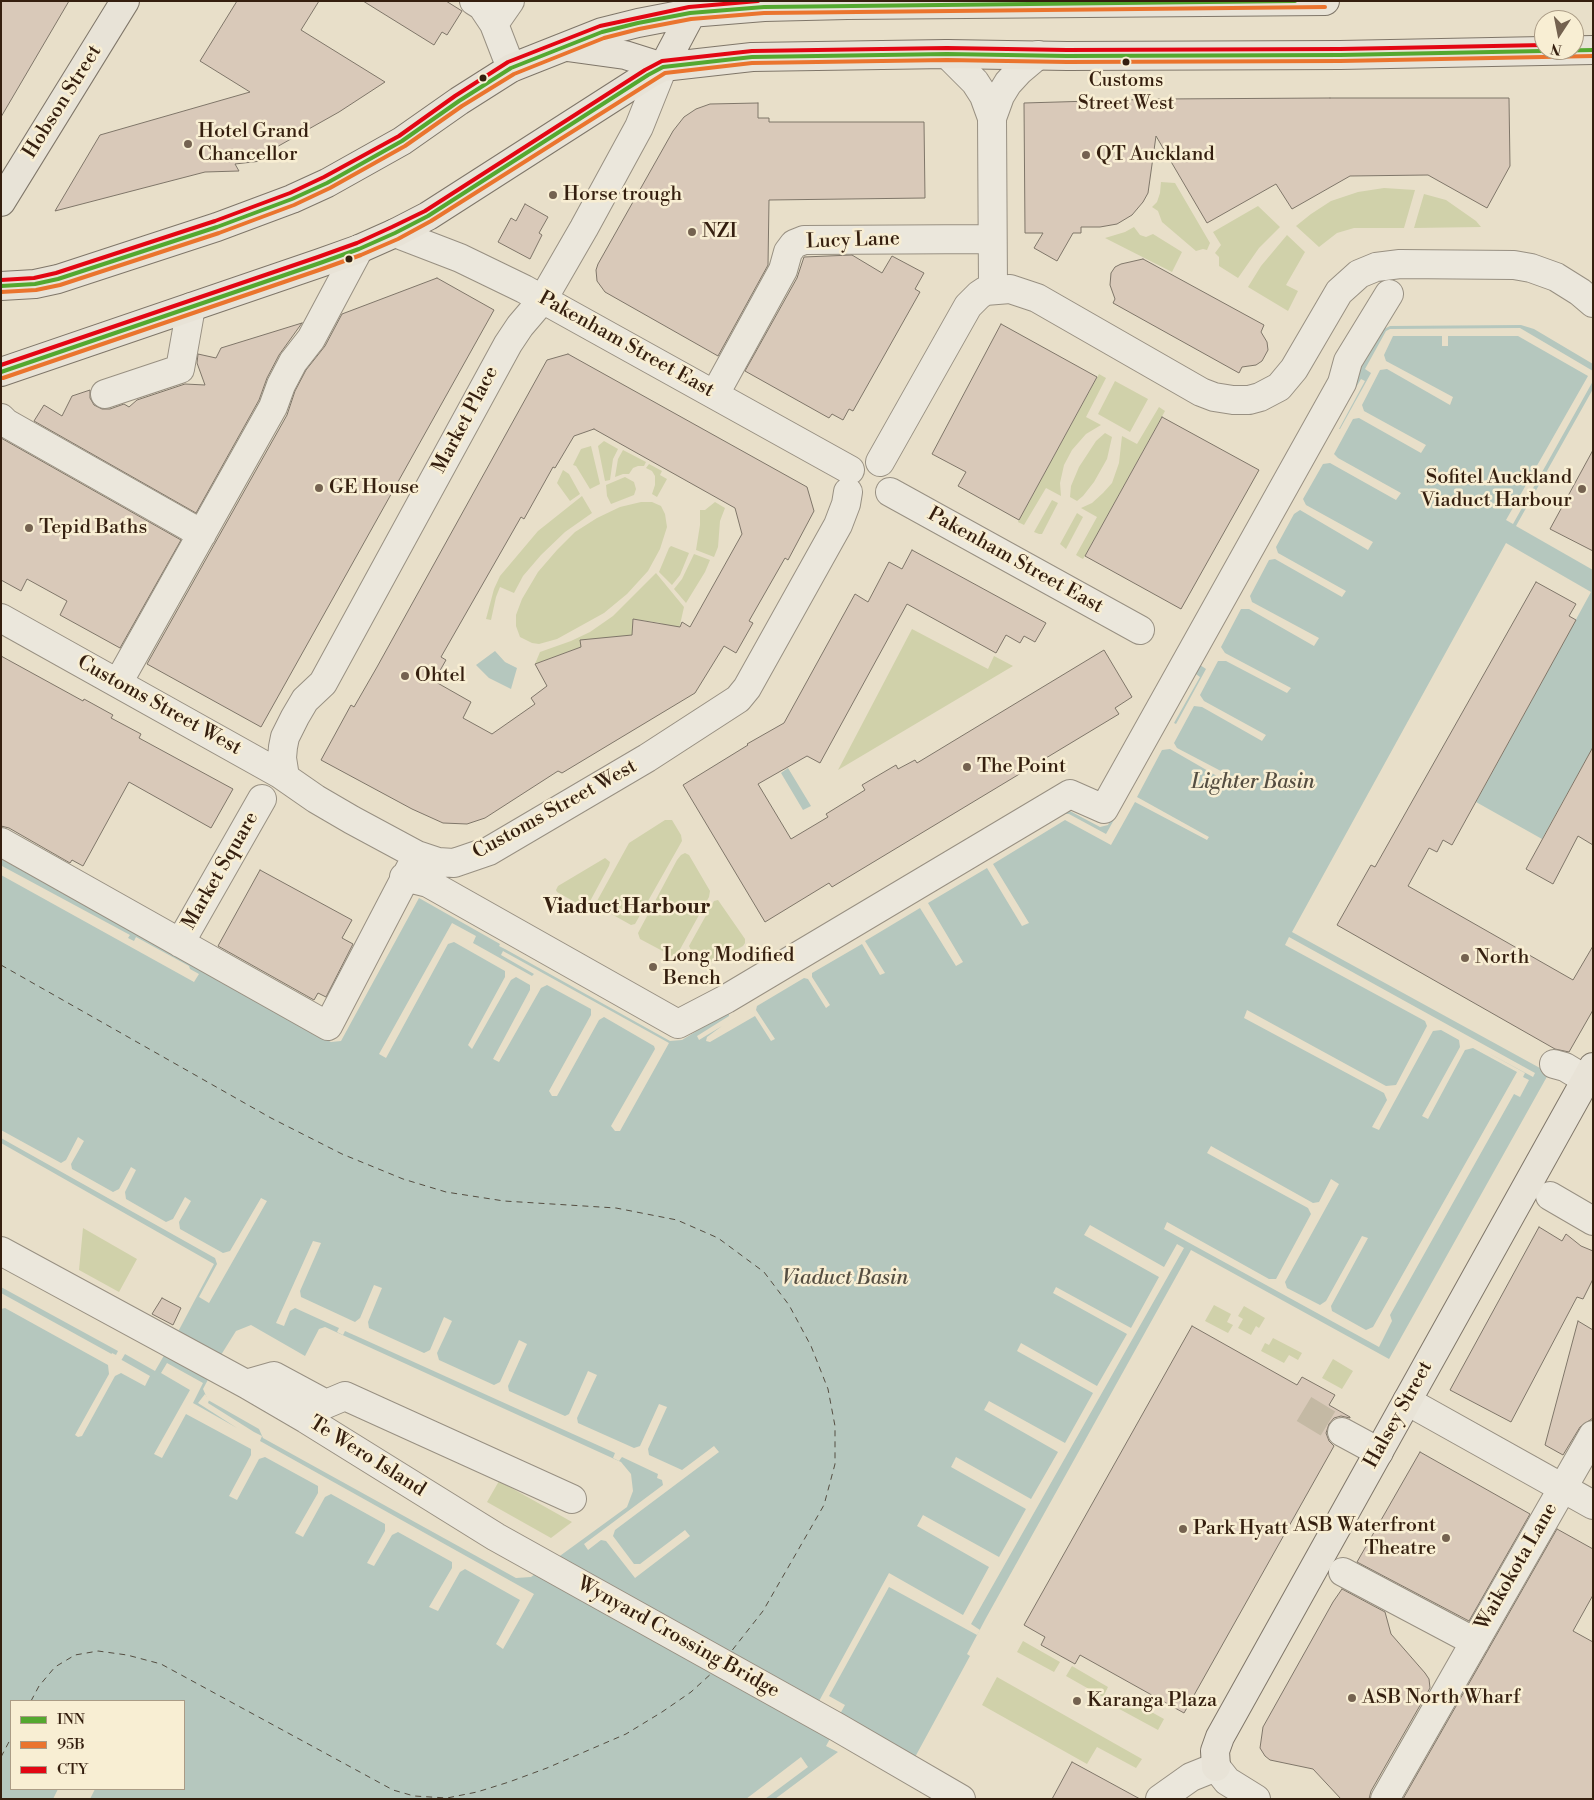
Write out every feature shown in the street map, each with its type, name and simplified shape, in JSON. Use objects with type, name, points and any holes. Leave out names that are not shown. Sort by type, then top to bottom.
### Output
[{"type":"main road","name":"Hobson Street","points":[[1,202],[125,1]]},
{"type":"main road","points":[[1,286],[35,284],[58,279],[218,227],[292,199],[327,183],[402,141],[459,101],[511,68],[602,32],[694,7],[734,9],[847,5],[1325,1]]},
{"type":"main road","points":[[663,67],[694,7]]},
{"type":"main road","points":[[567,47],[625,55],[663,67]]},
{"type":"main road","points":[[1,372],[359,249],[395,233],[428,216],[641,79],[663,67],[752,57],[947,54],[1340,55],[1593,50]]},
{"type":"main road","name":"Halsey Street","points":[[1216,1767],[1215,1751],[1220,1737],[1407,1401],[1574,1068]]},
{"type":"street","points":[[474,1],[482,6],[494,24],[511,68]]},
{"type":"street","points":[[494,24],[510,1]]},
{"type":"street","points":[[947,54],[974,82],[984,96],[992,118]]},
{"type":"street","points":[[993,289],[992,118],[1000,96],[1008,82],[1038,55]]},
{"type":"street","name":"Market Place","points":[[285,776],[282,758],[283,747],[285,737],[295,717],[305,700],[323,683],[508,344],[520,326],[543,299],[584,228],[636,133],[663,67]]},
{"type":"street","name":"Pakenham Street East","points":[[395,233],[460,258],[543,299],[715,394],[849,481]]},
{"type":"street","name":"Lucy Lane","points":[[715,394],[783,270],[788,252],[794,244],[804,240],[992,239]]},
{"type":"street","points":[[118,683],[273,408],[280,385],[293,362],[311,338],[359,249]]},
{"type":"street","points":[[880,462],[968,306],[979,295],[993,289],[1021,291],[1037,298],[1201,392],[1214,397],[1233,400],[1260,397],[1279,387],[1294,369],[1339,292],[1359,274],[1376,267],[1400,264],[1514,265],[1531,268],[1556,277],[1573,287],[1593,303]]},
{"type":"street","points":[[1,842],[328,1026],[411,866],[428,883],[678,1024],[726,999],[1070,794],[1104,809],[1342,383],[1348,361],[1388,294]]},
{"type":"street","points":[[105,394],[180,369],[191,307]]},
{"type":"street","points":[[1,418],[6,423],[202,534]]},
{"type":"street","points":[[867,459],[880,462],[886,466],[892,478],[893,486],[880,503],[873,505],[858,502],[849,481],[860,461],[867,459]]},
{"type":"street","name":"Customs Street West","points":[[1,618],[285,776],[411,866],[438,862],[454,863],[489,851],[647,758],[738,699],[747,688],[838,524],[846,504],[849,481]]},
{"type":"street","name":"Pakenham Street East","points":[[890,492],[1140,630]]},
{"type":"street","name":"Market Square","points":[[180,943],[262,799]]},
{"type":"street","points":[[1550,1196],[1593,1220]]},
{"type":"street","name":"Te Wero Island","points":[[1,1251],[246,1384],[518,1549]]},
{"type":"street","points":[[246,1384],[274,1376],[326,1404],[345,1396],[572,1500]]},
{"type":"street","points":[[1407,1401],[1593,1505]]},
{"type":"street","points":[[1342,1432],[1378,1452]]},
{"type":"street","name":"Waikokota Lane","points":[[1385,1799],[1448,1702],[1462,1633],[1562,1488],[1593,1435]]},
{"type":"street","name":"Wynyard Crossing Bridge","points":[[518,1549],[837,1727],[961,1799]]},
{"type":"street","points":[[1343,1572],[1462,1633]]},
{"type":"street","points":[[1160,1799],[1190,1777],[1216,1767],[1227,1781],[1256,1799]]},
{"type":"green space","points":[[1161,182],[1175,183],[1210,243],[1207,250],[1196,251],[1162,222],[1158,211],[1152,207],[1157,202]]},
{"type":"green space","points":[[1384,188],[1415,190],[1404,228],[1354,228],[1337,233],[1319,247],[1296,226],[1331,201],[1358,192]]},
{"type":"green space","points":[[1424,194],[1446,200],[1476,221],[1481,227],[1414,228]]},
{"type":"green space","points":[[1258,206],[1280,227],[1259,248],[1238,278],[1219,266],[1219,257],[1215,253],[1221,245],[1213,232]]},
{"type":"green space","points":[[1134,227],[1140,235],[1146,237],[1153,234],[1182,252],[1172,272],[1105,238]]},
{"type":"green space","points":[[1287,235],[1305,252],[1286,285],[1298,291],[1288,311],[1248,287],[1261,266]]},
{"type":"green space","points":[[1099,374],[1106,378],[1086,417],[1101,425],[1086,434],[1072,450],[1064,465],[1060,483],[1061,496],[1046,488],[1024,525],[1018,522],[1019,520]]},
{"type":"green space","points":[[1115,381],[1148,399],[1130,432],[1098,414]]},
{"type":"green space","points":[[1159,407],[1165,411],[1085,556],[1083,559],[1081,558],[1076,555],[1097,517],[1081,508],[1092,503],[1112,483],[1119,463],[1122,436],[1137,444]]},
{"type":"green space","points":[[1105,433],[1112,437],[1107,459],[1094,482],[1077,501],[1070,497],[1071,486],[1079,467],[1096,441]]},
{"type":"green space","points":[[604,441],[618,449],[613,459],[610,480],[605,481],[598,446]]},
{"type":"green space","points":[[591,446],[600,484],[590,489],[576,466],[573,465],[581,449]]},
{"type":"green space","points":[[623,450],[646,462],[644,466],[633,468],[629,474],[615,477],[618,459]]},
{"type":"green space","points":[[649,464],[662,471],[660,475],[667,479],[657,497],[652,494],[655,476],[652,471],[646,468]]},
{"type":"green space","points":[[563,470],[569,474],[580,494],[570,501],[557,483]]},
{"type":"green space","points":[[625,477],[634,482],[636,489],[634,495],[611,504],[607,496],[606,485]]},
{"type":"green space","points":[[582,496],[592,513],[565,532],[541,555],[523,576],[514,593],[500,587],[491,620],[486,619],[494,589],[500,576],[538,531]]},
{"type":"green space","points":[[1052,500],[1058,503],[1042,534],[1034,532]]},
{"type":"green space","points":[[641,502],[652,502],[661,506],[665,514],[667,527],[660,549],[648,571],[627,594],[604,613],[557,639],[539,644],[520,637],[516,626],[516,615],[522,599],[538,572],[557,550],[575,532],[597,518],[620,507]]},
{"type":"green space","points":[[715,502],[725,508],[720,521],[718,547],[714,557],[696,550],[700,510],[705,510]]},
{"type":"green space","points":[[1077,513],[1083,517],[1066,549],[1060,544]]},
{"type":"green space","points":[[671,546],[689,553],[680,575],[672,585],[659,572]]},
{"type":"green space","points":[[694,554],[710,560],[686,603],[674,589],[682,579]]},
{"type":"green space","points":[[656,573],[684,607],[677,638],[661,623],[633,619],[632,640],[581,647],[535,664],[540,652],[590,632],[613,616]]},
{"type":"green space","points":[[912,629],[988,669],[994,656],[1013,666],[838,770]]},
{"type":"green space","points":[[665,820],[672,820],[681,835],[682,841],[635,924],[631,925],[599,907],[597,901],[629,843]]},
{"type":"green space","points":[[685,853],[689,855],[710,891],[709,897],[678,953],[672,956],[640,939],[638,933],[677,860]]},
{"type":"green space","points":[[605,858],[610,862],[609,866],[588,905],[582,906],[557,892],[558,886]]},
{"type":"green space","points":[[718,900],[745,939],[745,943],[713,963],[692,952],[689,946],[714,901]]},
{"type":"green space","points":[[83,1228],[137,1259],[119,1292],[79,1270]]},
{"type":"green space","points":[[1214,1305],[1231,1314],[1227,1322],[1233,1325],[1228,1333],[1205,1321]]},
{"type":"green space","points":[[1244,1306],[1265,1318],[1259,1328],[1256,1326],[1251,1335],[1238,1328],[1243,1319],[1238,1316]]},
{"type":"green space","points":[[1273,1338],[1302,1353],[1298,1360],[1289,1355],[1284,1363],[1261,1351],[1265,1343],[1269,1345]]},
{"type":"green space","points":[[1333,1359],[1353,1371],[1342,1389],[1322,1378]]},
{"type":"green space","points":[[499,1481],[572,1522],[551,1538],[487,1502]]},
{"type":"green space","points":[[1023,1641],[1060,1662],[1054,1672],[1017,1652]]},
{"type":"green space","points":[[1072,1666],[1108,1687],[1103,1697],[1066,1676]]},
{"type":"green space","points":[[997,1677],[1142,1759],[1136,1768],[1097,1747],[1087,1764],[982,1705]]},
{"type":"green space","points":[[1119,1694],[1164,1719],[1158,1730],[1112,1705]]},
{"type":"water","name":"Viaduct Basin","points":[[1521,325],[1534,329],[1593,364],[1593,389],[1516,526],[1593,570],[1593,747],[1542,839],[1476,802],[1591,592],[1506,543],[1292,932],[1549,1073],[1389,1359],[1191,1250],[986,1618],[967,1654],[970,1656],[914,1759],[832,1735],[826,1746],[838,1752],[775,1799],[90,1799],[94,1790],[185,1790],[185,1700],[10,1700],[10,1790],[58,1790],[53,1799],[1,1799],[1,1287],[118,1351],[116,1355],[112,1353],[109,1359],[119,1364],[125,1354],[155,1371],[214,1264],[1,1143],[1,859],[331,1042],[341,1041],[419,898],[500,944],[499,946],[670,1041],[682,1040],[794,971],[1068,810],[1100,827],[1108,825],[1382,330],[1390,326]],"holes":[[[251,1325],[305,1356],[319,1329],[325,1327],[621,1462],[631,1474],[633,1491],[627,1507],[531,1577],[516,1578],[263,1438],[259,1429],[208,1400],[203,1389],[236,1331]]]},
{"type":"water","points":[[495,651],[505,662],[517,668],[511,689],[489,678],[476,665]]},
{"type":"water","points":[[788,768],[811,806],[803,810],[781,773]]},
{"type":"pier","name":"Lighter Basin","points":[[1520,328],[1593,371],[1593,381],[1513,524],[1506,520],[1588,376],[1518,336],[1448,336],[1448,346],[1442,346],[1442,336],[1393,336],[1384,355],[1386,361],[1453,397],[1450,405],[1387,369],[1380,370],[1362,405],[1364,411],[1426,445],[1421,453],[1359,418],[1353,419],[1334,454],[1401,493],[1396,500],[1330,463],[1323,464],[1303,499],[1306,505],[1373,542],[1368,550],[1300,510],[1294,514],[1276,547],[1278,553],[1346,591],[1342,597],[1275,559],[1269,560],[1250,596],[1252,602],[1319,638],[1314,646],[1249,609],[1241,609],[1221,647],[1225,653],[1291,688],[1287,693],[1226,661],[1218,661],[1200,695],[1204,701],[1266,735],[1262,741],[1202,707],[1194,706],[1174,743],[1177,748],[1240,781],[1236,787],[1170,749],[1162,750],[1137,797],[1209,837],[1207,840],[1135,802],[1111,845],[1065,820],[993,864],[1029,923],[1022,926],[987,868],[928,903],[963,962],[956,966],[920,908],[865,941],[885,973],[880,975],[862,944],[812,973],[812,977],[830,1005],[826,1008],[808,979],[804,978],[757,1006],[756,1010],[775,1039],[771,1041],[755,1016],[710,1042],[706,1041],[707,1037],[722,1026],[699,1040],[697,1036],[729,1016],[729,1014],[1062,814],[1069,814],[1106,834],[1196,674],[1200,677],[1174,723],[1176,724],[1206,669],[1200,665],[1361,379],[1365,381],[1340,429],[1371,373],[1365,369],[1386,331],[1390,329]]},
{"type":"pier","points":[[2,866],[130,935],[128,938],[134,941],[136,937],[189,966],[190,969],[199,974],[194,982],[1,875]]},
{"type":"pier","points":[[452,923],[476,936],[473,943],[532,976],[534,974],[501,955],[503,951],[669,1043],[620,1131],[615,1131],[611,1126],[655,1049],[654,1046],[604,1017],[599,1020],[557,1096],[552,1096],[549,1091],[591,1015],[591,1009],[547,985],[541,988],[499,1062],[493,1059],[530,990],[530,985],[516,977],[511,980],[472,1049],[468,1045],[505,977],[505,971],[454,942],[448,944],[386,1058],[379,1054]]},
{"type":"pier","points":[[1289,937],[1535,1073],[1533,1077],[1485,1051],[1525,1073],[1523,1077],[1529,1080],[1520,1097],[1514,1094],[1390,1315],[1392,1321],[1379,1347],[1164,1229],[1167,1222],[1269,1279],[1276,1279],[1311,1214],[1308,1208],[1207,1153],[1211,1146],[1313,1203],[1319,1202],[1331,1179],[1339,1184],[1285,1282],[1287,1288],[1320,1305],[1326,1301],[1362,1236],[1368,1238],[1331,1306],[1332,1311],[1366,1330],[1373,1327],[1517,1072],[1473,1048],[1465,1050],[1428,1119],[1422,1116],[1460,1047],[1459,1040],[1441,1030],[1433,1031],[1379,1130],[1372,1127],[1387,1100],[1384,1093],[1244,1018],[1247,1010],[1386,1086],[1396,1085],[1427,1026],[1425,1021],[1285,945]]},
{"type":"pier","points":[[1,1130],[61,1163],[66,1160],[78,1137],[84,1141],[71,1164],[72,1169],[113,1192],[119,1189],[131,1167],[136,1170],[125,1192],[126,1199],[166,1222],[173,1219],[185,1197],[191,1201],[179,1222],[180,1229],[223,1253],[230,1251],[261,1198],[267,1201],[209,1303],[199,1297],[217,1264],[215,1258],[1,1138]]},
{"type":"pier","points":[[1090,1225],[1164,1267],[1177,1244],[1184,1248],[971,1624],[980,1630],[977,1635],[889,1587],[829,1696],[845,1705],[840,1714],[818,1703],[889,1573],[963,1615],[989,1567],[917,1526],[923,1515],[999,1557],[1026,1509],[951,1467],[956,1457],[1031,1499],[1058,1452],[984,1410],[989,1401],[1065,1443],[1093,1393],[1017,1351],[1021,1343],[1097,1386],[1127,1334],[1053,1293],[1056,1287],[1131,1328],[1159,1277],[1084,1235]]},
{"type":"pier","points":[[313,1241],[321,1243],[300,1291],[301,1297],[355,1322],[360,1318],[374,1285],[382,1288],[368,1322],[369,1328],[424,1353],[430,1350],[444,1317],[452,1321],[437,1353],[439,1360],[494,1385],[500,1382],[519,1340],[527,1344],[508,1386],[509,1391],[565,1416],[569,1414],[588,1371],[597,1375],[577,1418],[578,1423],[634,1448],[640,1446],[659,1404],[667,1407],[648,1449],[649,1455],[682,1470],[714,1446],[719,1452],[615,1530],[613,1536],[634,1564],[640,1564],[685,1530],[690,1536],[635,1578],[606,1541],[601,1540],[588,1550],[584,1544],[663,1485],[662,1480],[657,1478],[658,1474],[622,1457],[619,1461],[613,1458],[615,1453],[345,1331],[343,1335],[337,1332],[339,1328],[295,1308],[290,1311],[284,1326],[276,1323]]},
{"type":"pier","points":[[1,1293],[117,1357],[113,1356],[113,1358],[118,1361],[120,1359],[150,1376],[145,1386],[121,1373],[115,1376],[82,1436],[78,1437],[75,1435],[109,1374],[108,1365],[5,1308],[1,1309]]},
{"type":"pier","points":[[167,1363],[203,1383],[193,1403],[237,1428],[198,1403],[205,1394],[209,1400],[208,1403],[262,1436],[260,1441],[534,1594],[503,1649],[496,1644],[520,1600],[465,1569],[460,1572],[438,1611],[429,1607],[452,1568],[452,1562],[398,1532],[392,1535],[374,1566],[367,1563],[385,1531],[385,1524],[331,1494],[325,1497],[303,1537],[295,1533],[318,1493],[318,1486],[265,1457],[259,1459],[237,1500],[229,1496],[251,1455],[251,1449],[186,1414],[162,1458],[154,1454],[190,1390],[161,1373]]},
{"type":"pier","points":[[801,1757],[808,1767],[765,1799],[746,1799]]},
{"type":"building","points":[[1,1],[69,1],[1,117]]},
{"type":"building","points":[[237,1],[319,1],[301,30],[385,82],[339,112],[266,153],[270,160],[235,164],[239,171],[205,172],[55,211],[100,135],[250,92],[200,61]]},
{"type":"building","points":[[363,1],[446,1],[462,11],[447,35],[442,32],[434,45]]},
{"type":"building","points":[[1509,98],[1510,166],[1487,208],[1428,175],[1350,176],[1292,209],[1276,184],[1207,223],[1156,136],[1148,193],[1132,215],[1117,224],[1100,227],[1081,227],[1081,233],[1073,233],[1057,261],[1034,248],[1043,233],[1025,233],[1024,103],[1160,99]]},
{"type":"building","name":"NZI","points":[[758,103],[758,118],[769,118],[769,122],[924,122],[925,198],[769,200],[768,265],[718,356],[605,292],[597,281],[596,270],[673,131],[684,117],[696,109],[710,104]]},
{"type":"building","points":[[525,204],[548,217],[539,233],[542,235],[530,259],[498,242],[511,218],[516,221]]},
{"type":"building","points":[[852,255],[882,273],[892,256],[924,273],[915,289],[920,292],[853,411],[849,409],[843,420],[832,414],[829,418],[745,371],[797,278],[804,257]]},
{"type":"building","points":[[1143,259],[1264,325],[1261,332],[1267,342],[1268,350],[1262,361],[1256,365],[1242,367],[1239,373],[1113,303],[1115,299],[1110,285],[1111,273],[1115,267]]},
{"type":"building","name":"GE House","points":[[437,278],[494,310],[261,727],[147,664],[287,415],[295,391],[306,370],[325,346],[342,314]]},
{"type":"building","points":[[302,323],[279,355],[267,378],[259,400],[196,513],[34,421],[44,405],[62,416],[72,396],[90,390],[90,398],[94,405],[102,409],[110,409],[124,404],[129,407],[137,400],[185,384],[205,385],[197,363],[198,354],[216,358],[221,348]]},
{"type":"building","points":[[1001,324],[1097,377],[1019,520],[958,486],[966,472],[932,454]]},
{"type":"building","points":[[568,354],[807,487],[814,511],[788,560],[785,558],[749,621],[753,623],[736,653],[724,646],[695,693],[562,773],[558,771],[485,818],[467,824],[443,823],[412,809],[321,760],[351,705],[354,707],[377,667],[547,360]],"holes":[[[594,429],[735,508],[742,534],[690,627],[682,622],[680,627],[633,619],[632,635],[580,640],[581,647],[535,664],[547,686],[531,698],[535,704],[492,734],[463,718],[471,702],[434,681],[446,660],[441,657],[521,517],[524,519],[553,467],[555,468],[574,436]]]},
{"type":"building","points":[[1162,417],[1259,470],[1181,609],[1085,556]]},
{"type":"building","points":[[1,438],[181,540],[120,648],[60,615],[67,601],[27,579],[21,591],[1,580]]},
{"type":"building","name":"Sofitel Auckland Viaduct Harbour","points":[[1593,450],[1593,551],[1550,529]]},
{"type":"building","points":[[912,550],[1046,623],[1035,642],[1024,636],[1020,643],[1006,635],[996,653],[907,604],[820,763],[807,756],[758,784],[791,839],[828,817],[826,814],[865,790],[862,785],[896,765],[898,769],[915,760],[917,763],[1104,650],[1132,697],[1115,708],[1119,714],[832,887],[829,883],[765,922],[683,785],[784,723],[855,594],[868,602],[889,562],[902,569]]},
{"type":"building","points":[[1536,582],[1576,604],[1569,616],[1576,620],[1452,845],[1443,840],[1437,852],[1429,848],[1408,886],[1573,980],[1593,946],[1593,1010],[1569,1052],[1555,1049],[1337,925],[1371,865],[1375,867]]},
{"type":"building","points":[[1,656],[83,701],[84,699],[113,715],[111,718],[141,734],[139,738],[233,789],[211,828],[129,782],[83,866],[72,860],[70,863],[9,828],[1,826]]},
{"type":"building","points":[[1593,747],[1593,845],[1578,836],[1553,884],[1526,869]]},
{"type":"building","points":[[260,870],[352,920],[342,938],[353,944],[326,997],[318,993],[314,1000],[218,946]]},
{"type":"building","points":[[1539,1227],[1562,1241],[1566,1234],[1581,1246],[1593,1251],[1593,1279],[1583,1299],[1577,1297],[1511,1422],[1450,1390]]},
{"type":"building","points":[[162,1298],[181,1308],[173,1325],[152,1314]]},
{"type":"building","points":[[1578,1321],[1593,1330],[1593,1418],[1580,1427],[1563,1455],[1545,1445]]},
{"type":"building","name":"Park Hyatt","points":[[1192,1326],[1297,1385],[1302,1377],[1335,1395],[1329,1405],[1350,1418],[1341,1416],[1334,1418],[1329,1424],[1326,1433],[1329,1441],[1334,1446],[1184,1713],[1080,1655],[1075,1664],[1041,1645],[1045,1637],[1024,1625]]},
{"type":"building","name":"ASB Waterfront Theatre","points":[[1420,1452],[1530,1514],[1469,1621],[1357,1562]]},
{"type":"building","points":[[1557,1529],[1593,1549],[1593,1595],[1573,1631],[1593,1642],[1593,1799],[1403,1799]]},
{"type":"building","points":[[1342,1589],[1385,1612],[1391,1634],[1429,1679],[1430,1688],[1371,1791],[1369,1799],[1341,1799],[1313,1769],[1270,1760],[1260,1748],[1263,1727]]},
{"type":"building","points":[[1072,1762],[1140,1799],[1052,1799]]},
{"type":"ferry route","points":[[1,965],[271,1118],[342,1154],[403,1179],[446,1192],[504,1201],[616,1208],[677,1220],[718,1238],[764,1272],[789,1305],[811,1346],[828,1389],[835,1426],[835,1464],[824,1505],[763,1611],[730,1653]]},
{"type":"ferry route","points":[[32,1700],[39,1686],[55,1667],[75,1655],[98,1651],[127,1655],[161,1664],[393,1790],[414,1796],[447,1798],[477,1792],[509,1782],[626,1734],[691,1692],[713,1672]]},
{"type":"ferry route","points":[[1,1757],[10,1740]]},
{"type":"tunnel","points":[[1304,1409],[1342,1432]]},
{"type":"transit line","name":"CTY","points":[[1,280],[34,278],[56,273],[215,221],[290,193],[324,177],[399,136],[455,96],[508,62],[600,26],[689,7],[758,1]]},
{"type":"transit line","name":"INN","points":[[1,286],[35,284],[58,279],[217,227],[292,199],[327,183],[402,141],[459,101],[511,68],[602,32],[638,23],[690,13],[764,7],[1295,1]]},
{"type":"transit line","name":"95B","points":[[1,292],[36,290],[60,285],[219,233],[294,205],[330,188],[405,146],[462,106],[514,74],[604,38],[639,29],[691,19],[764,13],[1325,7]]},
{"type":"transit line","name":"CTY","points":[[1,365],[318,257],[357,243],[392,227],[425,211],[662,61],[752,51],[947,48],[1067,50],[1340,49],[1534,45]]},
{"type":"transit line","name":"INN","points":[[1,372],[320,263],[395,233],[428,216],[663,67],[752,57],[947,54],[1067,56],[1340,55],[1593,50]]},
{"type":"transit line","name":"95B","points":[[3,378],[322,269],[398,239],[431,221],[665,73],[752,63],[947,60],[1067,62],[1340,61],[1593,56]]},
{"type":"place","name":"Customs Street West","points":[[1126,62]]},
{"type":"place","name":"Hotel Grand Chancellor","points":[[188,144]]},
{"type":"place","name":"QT Auckland","points":[[1086,155]]},
{"type":"place","name":"Horse trough","points":[[553,195]]},
{"type":"place","name":"NZI","points":[[692,232]]},
{"type":"place","name":"GE House","points":[[319,488]]},
{"type":"place","name":"Sofitel Auckland Viaduct Harbour","points":[[1582,489]]},
{"type":"place","name":"Tepid Baths","points":[[29,528]]},
{"type":"place","name":"Ohtel","points":[[405,676]]},
{"type":"place","name":"The Point","points":[[967,767]]},
{"type":"place","name":"North","points":[[1465,958]]},
{"type":"place","name":"Long Modified Bench","points":[[653,967]]},
{"type":"place","name":"Park Hyatt","points":[[1183,1529]]},
{"type":"place","name":"ASB Waterfront Theatre","points":[[1446,1538]]},
{"type":"place","name":"ASB North Wharf","points":[[1352,1698]]},
{"type":"place","name":"Karanga Plaza","points":[[1077,1701]]},
{"type":"district","name":"Viaduct Harbour","points":[[627,908]]}]
